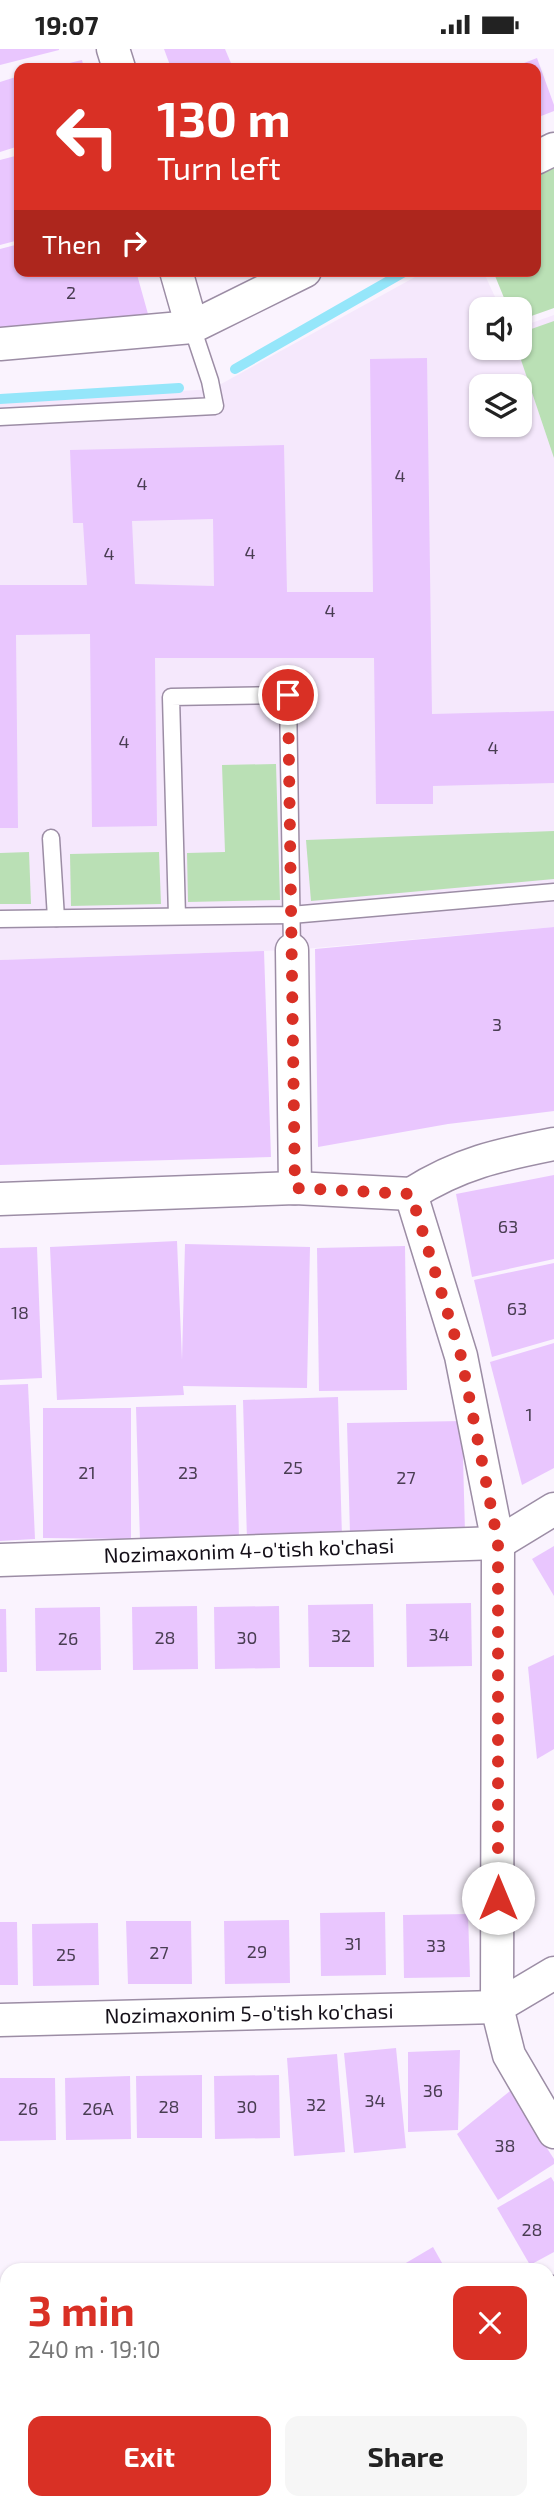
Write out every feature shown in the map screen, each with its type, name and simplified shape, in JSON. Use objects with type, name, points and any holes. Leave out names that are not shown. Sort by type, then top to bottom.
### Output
[{"type":"street","points":[[178,277],[192,327]]},
{"type":"street","points":[[0,344],[192,327],[293,277]]},
{"type":"street","points":[[292,950],[295,1188]]},
{"type":"street","points":[[0,1199],[295,1188],[411,1194],[441,1175],[461,1167],[507,1153],[554,1144]]},
{"type":"street","points":[[411,1194],[461,1356],[498,1542],[497,2007],[509,2055],[554,2132]]},
{"type":"street","points":[[498,1542],[554,1509]]},
{"type":"street","name":"Nozimaxonim 4-o'tish ko'chasi","points":[[0,1560],[498,1542]]},
{"type":"street","points":[[497,2007],[554,1973]]},
{"type":"street","name":"Nozimaxonim 5-o'tish ko'chasi","points":[[0,2020],[497,2007]]},
{"type":"lane","points":[[0,417],[215,407],[210,381],[192,327]]},
{"type":"lane","points":[[177,916],[171,697],[288,695],[292,950]]},
{"type":"lane","points":[[51,838],[56,918]]},
{"type":"lane","points":[[0,919],[291,915],[554,892]]},
{"type":"shaded area","points":[[415,277],[486,277],[495,297],[469,297],[469,360],[532,360],[532,323],[554,315],[554,927],[292,950],[0,960],[0,403],[212,389]]},
{"type":"green space","points":[[554,168],[554,308],[532,316],[532,297],[504,297],[495,277],[541,277],[541,174]]},
{"type":"green space","points":[[554,321],[554,458],[532,393],[532,374],[526,374],[521,360],[532,360],[532,329]]},
{"type":"green space","points":[[276,764],[280,900],[188,902],[187,853],[225,852],[222,765]]},
{"type":"green space","points":[[554,831],[554,879],[311,901],[306,840]]},
{"type":"green space","points":[[29,852],[31,904],[0,904],[0,853]]},
{"type":"green space","points":[[159,852],[161,904],[71,906],[70,854]]},
{"type":"building","points":[[0,49],[59,49],[59,50],[0,65]]},
{"type":"building","points":[[164,49],[225,49],[231,63],[169,63]]},
{"type":"building","points":[[537,58],[539,63],[524,63]]},
{"type":"building","points":[[541,69],[554,105],[554,111],[541,116]]},
{"type":"building","points":[[14,78],[14,148],[0,152],[0,82]]},
{"type":"building","points":[[14,156],[14,241],[0,245],[0,160]]},
{"type":"building","points":[[14,245],[14,277],[138,277],[148,314],[0,335],[0,249]]},
{"type":"building","points":[[427,358],[432,714],[554,711],[554,783],[433,786],[433,804],[376,804],[374,658],[155,658],[157,826],[92,827],[90,634],[16,635],[18,828],[0,828],[0,585],[87,585],[83,523],[73,523],[70,450],[284,445],[287,592],[373,592],[370,359]],"holes":[[[213,519],[214,586],[135,584],[132,521]]]},
{"type":"building","points":[[554,927],[554,1111],[448,1124],[318,1147],[315,949]]},
{"type":"building","points":[[264,951],[271,1157],[0,1165],[0,960]]},
{"type":"building","points":[[554,1175],[554,1259],[472,1277],[456,1194]]},
{"type":"building","points":[[177,1241],[182,1360],[185,1244],[310,1247],[307,1388],[183,1386],[184,1395],[57,1400],[50,1247]]},
{"type":"building","points":[[405,1246],[407,1390],[319,1391],[317,1248]]},
{"type":"building","points":[[37,1247],[42,1378],[0,1380],[0,1248]]},
{"type":"building","points":[[554,1263],[554,1339],[492,1357],[474,1280]]},
{"type":"building","points":[[554,1343],[554,1468],[522,1485],[490,1362]]},
{"type":"building","points":[[28,1384],[35,1539],[0,1541],[0,1385]]},
{"type":"building","points":[[338,1397],[342,1537],[247,1540],[243,1400]]},
{"type":"building","points":[[236,1405],[239,1540],[140,1541],[136,1407]]},
{"type":"building","points":[[43,1408],[131,1408],[131,1539],[43,1538]]},
{"type":"building","points":[[462,1421],[465,1532],[350,1534],[347,1423]]},
{"type":"building","points":[[554,1546],[554,1596],[532,1559]]},
{"type":"building","points":[[471,1603],[472,1666],[407,1667],[406,1604]]},
{"type":"building","points":[[373,1604],[374,1667],[309,1667],[308,1605]]},
{"type":"building","points":[[197,1606],[198,1669],[133,1670],[132,1607]]},
{"type":"building","points":[[279,1606],[280,1668],[215,1669],[214,1607]]},
{"type":"building","points":[[100,1607],[101,1670],[36,1671],[35,1608]]},
{"type":"building","points":[[0,1609],[6,1609],[7,1672],[0,1672]]},
{"type":"building","points":[[554,1655],[554,1749],[537,1759],[528,1667]]},
{"type":"building","points":[[385,1912],[386,1975],[321,1976],[320,1913]]},
{"type":"building","points":[[468,1914],[470,1977],[404,1978],[403,1915]]},
{"type":"building","points":[[289,1920],[290,1983],[225,1984],[224,1921]]},
{"type":"building","points":[[126,1921],[191,1921],[192,1984],[128,1984]]},
{"type":"building","points":[[0,1922],[17,1922],[18,1985],[0,1985]]},
{"type":"building","points":[[98,1923],[99,1985],[33,1986],[32,1924]]},
{"type":"building","points":[[396,2048],[406,2148],[354,2153],[344,2053]]},
{"type":"building","points":[[460,2050],[458,2130],[408,2132],[408,2052]]},
{"type":"building","points":[[337,2054],[345,2152],[294,2156],[287,2058]]},
{"type":"building","points":[[202,2075],[202,2138],[137,2138],[136,2076]]},
{"type":"building","points":[[279,2075],[280,2138],[215,2139],[214,2076]]},
{"type":"building","points":[[130,2076],[131,2139],[66,2140],[65,2078]]},
{"type":"building","points":[[0,2078],[55,2078],[56,2140],[0,2141]]},
{"type":"building","points":[[510,2091],[554,2159],[554,2164],[498,2200],[457,2134]]},
{"type":"building","points":[[551,2177],[554,2182],[554,2252],[529,2263],[497,2208]]},
{"type":"building","points":[[433,2247],[442,2263],[406,2263]]},
{"type":"waterway","points":[[235,369],[396,277]]},
{"type":"waterway","points":[[0,399],[179,388]]},
{"type":"route","points":[[288,695],[295,1188],[411,1194],[461,1356],[498,1542],[498,1898]]}]
